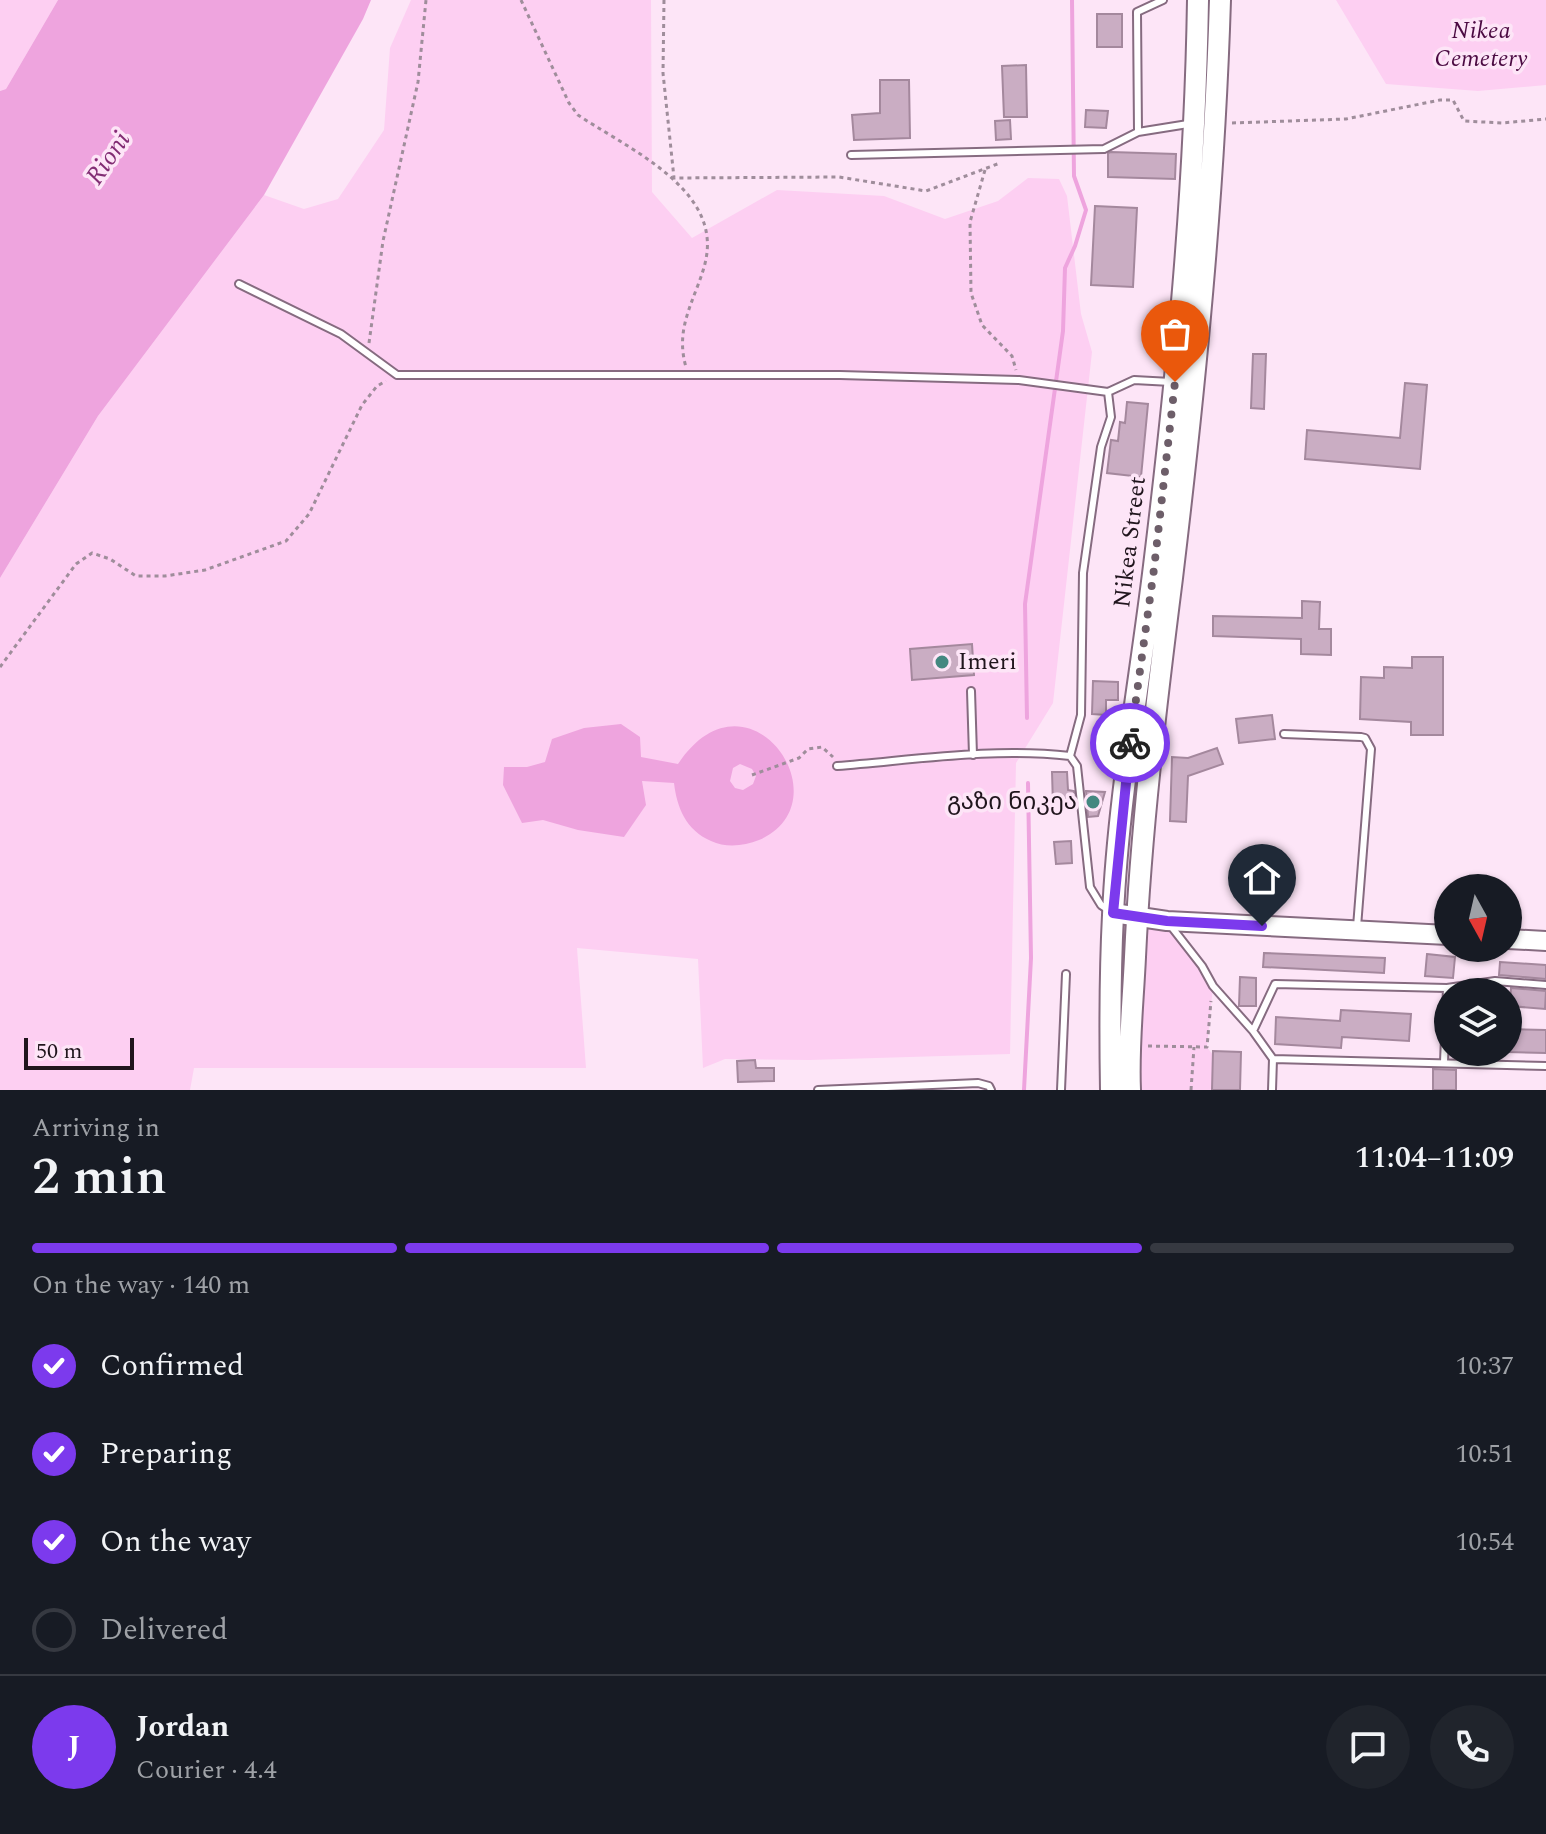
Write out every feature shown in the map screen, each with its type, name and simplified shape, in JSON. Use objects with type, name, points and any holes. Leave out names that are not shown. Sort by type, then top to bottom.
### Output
[{"type":"main road","name":"Nikea Street","points":[[1130,1090],[1137,918],[1151,745],[1196,379],[1206,123],[1198,0]]},
{"type":"main road","name":"Nikea Street","points":[[1111,1090],[1113,913],[1130,740],[1154,569],[1220,0]]},
{"type":"main road","points":[[1113,913],[1167,921],[1434,934]]},
{"type":"main road","points":[[1522,940],[1546,941]]},
{"type":"lane","points":[[1138,132],[1137,12],[1163,0]]},
{"type":"lane","points":[[851,155],[1104,149],[1138,132],[1206,123]]},
{"type":"lane","points":[[239,284],[341,334],[397,375],[688,374],[1019,380],[1108,392],[1134,380],[1175,382]]},
{"type":"lane","points":[[1070,756],[1081,715],[1083,573],[1101,447],[1111,417],[1108,392]]},
{"type":"lane","points":[[971,691],[973,755]]},
{"type":"lane","points":[[1284,734],[1361,737],[1365,738],[1371,749],[1357,931]]},
{"type":"lane","points":[[837,766],[973,755],[1045,753],[1070,756],[1077,766],[1090,887],[1101,905],[1113,913]]},
{"type":"lane","points":[[1167,921],[1202,966],[1213,986],[1273,1059],[1272,1090]]},
{"type":"lane","points":[[1061,1090],[1066,974]]},
{"type":"lane","points":[[1522,983],[1546,985]]},
{"type":"lane","points":[[1253,1031],[1275,984],[1434,988]]},
{"type":"lane","points":[[1273,1059],[1434,1062]]},
{"type":"lane","points":[[1522,1065],[1546,1066]]},
{"type":"lane","points":[[818,1090],[978,1083],[989,1086],[991,1090]]},
{"type":"path","points":[[368,354],[383,241],[418,82],[426,0]]},
{"type":"path","points":[[521,0],[569,103],[578,115],[674,178],[696,204],[708,236],[707,262],[686,315],[680,347],[688,374]]},
{"type":"path","points":[[664,0],[663,73],[674,178]]},
{"type":"path","points":[[1206,123],[1346,119],[1440,100],[1453,100],[1464,121],[1502,123],[1546,119]]},
{"type":"path","points":[[674,178],[839,177],[926,191],[985,170],[1025,151]]},
{"type":"path","points":[[985,170],[970,222],[971,293],[982,325],[1012,356],[1019,380]]},
{"type":"path","points":[[0,667],[76,564],[92,553],[110,559],[136,576],[165,576],[205,570],[286,541],[309,514],[362,405],[377,386],[397,375]]},
{"type":"path","points":[[752,775],[799,758],[808,749],[822,747],[836,759],[837,766]]},
{"type":"path","points":[[1130,1046],[1207,1047],[1213,986]]},
{"type":"path","points":[[1191,1090],[1194,1047]]},
{"type":"green space","points":[[0,0],[58,0],[6,89],[0,91]]},
{"type":"green space","points":[[411,0],[651,0],[652,192],[692,238],[777,190],[884,196],[945,219],[998,201],[1028,178],[1059,179],[1067,196],[1081,314],[1092,352],[1053,703],[1016,763],[1010,1054],[809,1060],[725,1059],[703,1068],[698,959],[577,948],[586,1068],[194,1068],[190,1090],[0,1090],[0,578],[98,416],[264,195],[304,209],[338,199],[384,130],[390,48]]},
{"type":"green space","name":"Nikea Cemetery","points":[[1336,0],[1546,0],[1546,85],[1478,91],[1386,84]]},
{"type":"green space","points":[[1137,918],[1167,921],[1213,986],[1207,1047],[1215,1058],[1213,1090],[1130,1090]]},
{"type":"water","name":"Rioni","points":[[58,0],[371,0],[264,195],[98,416],[0,578],[0,91],[6,89]]},
{"type":"water","points":[[621,724],[640,737],[641,757],[678,764],[705,736],[733,726],[758,732],[778,748],[790,772],[793,797],[784,822],[759,840],[741,845],[717,843],[702,836],[689,824],[680,809],[674,783],[642,781],[646,805],[624,837],[578,830],[543,820],[522,823],[503,785],[504,767],[527,767],[545,762],[552,739],[584,728]],"holes":[[[740,764],[752,769],[756,776],[753,784],[743,790],[735,788],[730,781],[733,768]]]},
{"type":"building","points":[[1097,14],[1122,14],[1122,47],[1097,47]]},
{"type":"building","points":[[1026,65],[1027,117],[1004,117],[1002,66]]},
{"type":"building","points":[[880,80],[909,80],[910,138],[854,140],[852,115],[880,113]]},
{"type":"building","points":[[1086,110],[1108,111],[1106,128],[1085,127]]},
{"type":"building","points":[[1010,120],[1011,139],[996,140],[995,121]]},
{"type":"building","points":[[1108,153],[1176,154],[1175,179],[1108,177]]},
{"type":"building","points":[[1095,206],[1137,208],[1133,287],[1091,285]]},
{"type":"building","points":[[1253,354],[1266,354],[1264,409],[1251,408]]},
{"type":"building","points":[[1405,383],[1427,385],[1420,469],[1305,459],[1307,430],[1400,438]]},
{"type":"building","points":[[1127,402],[1148,404],[1141,477],[1107,473],[1111,440],[1118,441],[1120,422],[1125,423]]},
{"type":"building","points":[[1302,601],[1320,602],[1319,629],[1331,629],[1331,655],[1301,654],[1301,639],[1213,636],[1213,616],[1302,618]]},
{"type":"building","name":"Imeri","points":[[972,644],[974,675],[912,680],[910,649]]},
{"type":"building","points":[[1412,657],[1443,657],[1443,735],[1411,735],[1411,722],[1360,719],[1361,677],[1384,678],[1384,667],[1412,668]]},
{"type":"building","points":[[1093,681],[1118,682],[1118,700],[1106,700],[1106,715],[1092,714]]},
{"type":"building","points":[[1272,715],[1275,739],[1239,743],[1236,719]]},
{"type":"building","points":[[1217,748],[1223,764],[1188,776],[1186,822],[1170,821],[1172,757],[1188,758]]},
{"type":"building","points":[[1052,772],[1067,772],[1068,790],[1074,791],[1075,805],[1053,805]]},
{"type":"building","points":[[1086,791],[1105,792],[1098,816],[1088,817]]},
{"type":"building","points":[[1071,841],[1072,863],[1056,864],[1054,842]]},
{"type":"building","points":[[1264,953],[1385,958],[1384,973],[1263,967]]},
{"type":"building","points":[[1427,954],[1434,955],[1434,962],[1455,962],[1453,978],[1425,976]]},
{"type":"building","points":[[1500,962],[1546,965],[1546,979],[1499,975]]},
{"type":"building","points":[[1240,977],[1256,978],[1256,1006],[1239,1006]]},
{"type":"building","points":[[1522,989],[1546,991],[1545,1009],[1522,1007]]},
{"type":"building","points":[[1341,1010],[1411,1014],[1409,1041],[1342,1037],[1341,1048],[1275,1044],[1276,1017],[1340,1021]]},
{"type":"building","points":[[1522,1029],[1546,1030],[1546,1053],[1522,1052]]},
{"type":"building","points":[[1213,1051],[1241,1052],[1240,1090],[1212,1090]]},
{"type":"building","points":[[755,1060],[756,1068],[774,1068],[774,1081],[738,1082],[737,1061]]},
{"type":"building","points":[[1433,1069],[1456,1070],[1456,1090],[1433,1090]]},
{"type":"waterway","points":[[1027,718],[1025,604],[1063,331],[1065,268],[1086,210],[1074,176],[1072,0]]},
{"type":"waterway","points":[[1024,1090],[1031,958],[1028,783]]},
{"type":"way so far","points":[[1130,743],[1175,382]]},
{"type":"place","name":"Imeri","points":[[942,662]]},
{"type":"place","name":"გაზი ნიკეა","points":[[1093,802]]},
{"type":"route","points":[[1130,743],[1113,913],[1167,921],[1262,926]]}]
